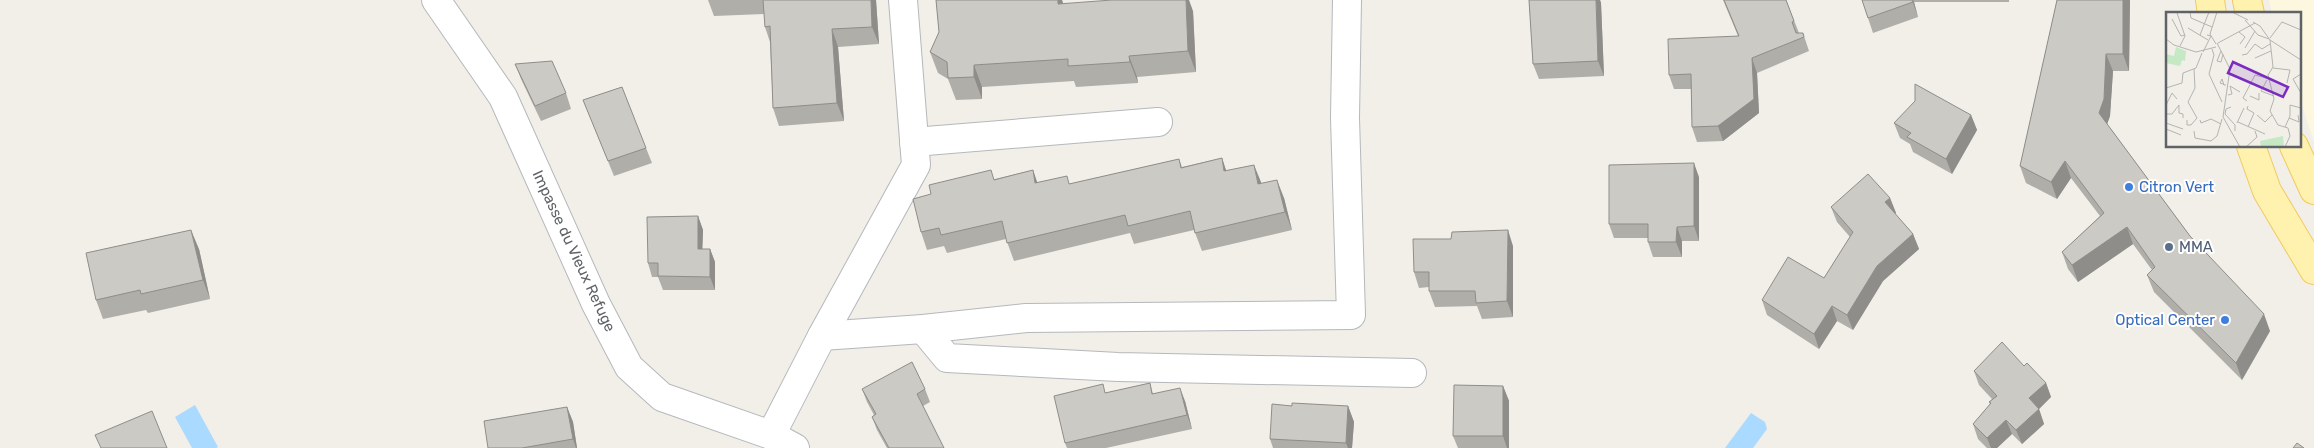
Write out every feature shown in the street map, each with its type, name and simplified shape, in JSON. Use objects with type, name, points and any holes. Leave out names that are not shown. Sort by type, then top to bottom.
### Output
[{"type":"main road","points":[[2252,148],[2267,191],[2314,270]]},
{"type":"main road","points":[[2295,148],[2314,190]]},
{"type":"street","name":"Impasse du Vieux Refuge","points":[[436,0],[503,97],[596,304],[629,367],[662,397],[771,435],[795,448]]},
{"type":"street","points":[[771,435],[822,336],[916,165],[903,0]]},
{"type":"street","points":[[822,336],[923,330],[1026,318],[1351,315],[1345,118],[1346,0]]},
{"type":"street","points":[[914,142],[1158,122]]},
{"type":"street","points":[[923,330],[947,358],[1118,367],[1412,373]]},
{"type":"shaded area","points":[[2269,0],[2314,0],[2314,142],[2302,105],[2302,12],[2272,12]]},
{"type":"water","points":[[195,405],[218,447],[192,448],[175,417]]},
{"type":"water","points":[[1751,413],[1765,422],[1767,429],[1753,448],[1725,448]]},
{"type":"building","points":[[763,0],[871,0],[872,27],[832,29],[837,103],[773,108],[770,26],[765,27]]},
{"type":"building","points":[[936,0],[1058,0],[1058,4],[1112,0],[1186,0],[1188,51],[1129,56],[1130,62],[1068,66],[1068,59],[974,65],[974,77],[948,78],[947,62],[930,52],[939,32]]},
{"type":"building","points":[[1529,0],[1596,0],[1598,61],[1533,64]]},
{"type":"building","points":[[1724,0],[1786,0],[1794,21],[1792,22],[1796,33],[1803,33],[1804,37],[1752,58],[1754,99],[1718,126],[1692,127],[1691,74],[1669,75],[1668,39],[1739,36]]},
{"type":"building","points":[[1862,0],[1912,0],[1913,2],[1868,18]]},
{"type":"building","points":[[2057,0],[2123,0],[2123,54],[2106,54],[2104,99],[2099,113],[2190,236],[2264,314],[2236,363],[2147,275],[2155,267],[2127,227],[2072,265],[2062,252],[2104,213],[2065,161],[2051,182],[2020,166]]},
{"type":"building","points":[[552,61],[566,93],[535,106],[515,64]]},
{"type":"building","points":[[1915,84],[1971,115],[1946,159],[1907,137],[1911,133],[1894,123],[1915,101]]},
{"type":"building","points":[[622,87],[646,148],[608,161],[583,100]]},
{"type":"building","points":[[1222,158],[1224,171],[1254,165],[1258,184],[1277,180],[1285,212],[1195,233],[1190,211],[1128,226],[1125,215],[1007,243],[1002,221],[941,235],[939,228],[921,232],[913,199],[931,194],[929,185],[991,170],[994,180],[1033,170],[1035,183],[1067,176],[1069,184],[1179,159],[1181,168]]},
{"type":"building","points":[[1694,163],[1694,226],[1677,227],[1676,242],[1648,242],[1648,224],[1609,224],[1609,165]]},
{"type":"building","points":[[1868,174],[1890,198],[1885,202],[1913,234],[1877,266],[1847,315],[1832,306],[1814,334],[1762,300],[1788,257],[1824,278],[1853,232],[1831,207]]},
{"type":"building","points":[[698,216],[698,249],[710,249],[710,277],[658,276],[658,263],[648,263],[647,217]]},
{"type":"building","points":[[191,230],[203,280],[141,294],[140,290],[96,300],[86,253]]},
{"type":"building","points":[[1508,230],[1507,301],[1476,303],[1475,291],[1429,291],[1429,272],[1414,272],[1413,239],[1451,239],[1452,232]]},
{"type":"building","points":[[2002,342],[2024,366],[2027,363],[2046,383],[2029,398],[2039,409],[2016,430],[2006,420],[1987,438],[1973,424],[1991,403],[1989,402],[1997,396],[1974,371]]},
{"type":"building","points":[[912,362],[925,389],[917,394],[944,448],[889,448],[872,417],[876,414],[862,389]]},
{"type":"building","points":[[1150,383],[1152,394],[1180,388],[1187,415],[1065,443],[1054,396],[1103,384],[1105,393]]},
{"type":"building","points":[[1454,385],[1503,386],[1503,436],[1453,436]]},
{"type":"building","points":[[1292,403],[1348,406],[1346,443],[1270,439],[1272,404],[1292,406]]},
{"type":"building","points":[[567,407],[573,439],[522,448],[488,448],[484,421]]},
{"type":"building","points":[[152,411],[167,448],[101,448],[95,435]]},
{"type":"building","points":[[2297,443],[2304,448],[2293,448]]},
{"type":"place","name":"Citron Vert","points":[[2129,187]]},
{"type":"place","name":"MMA","points":[[2169,247]]},
{"type":"place","name":"Optical Center","points":[[2225,320]]}]
